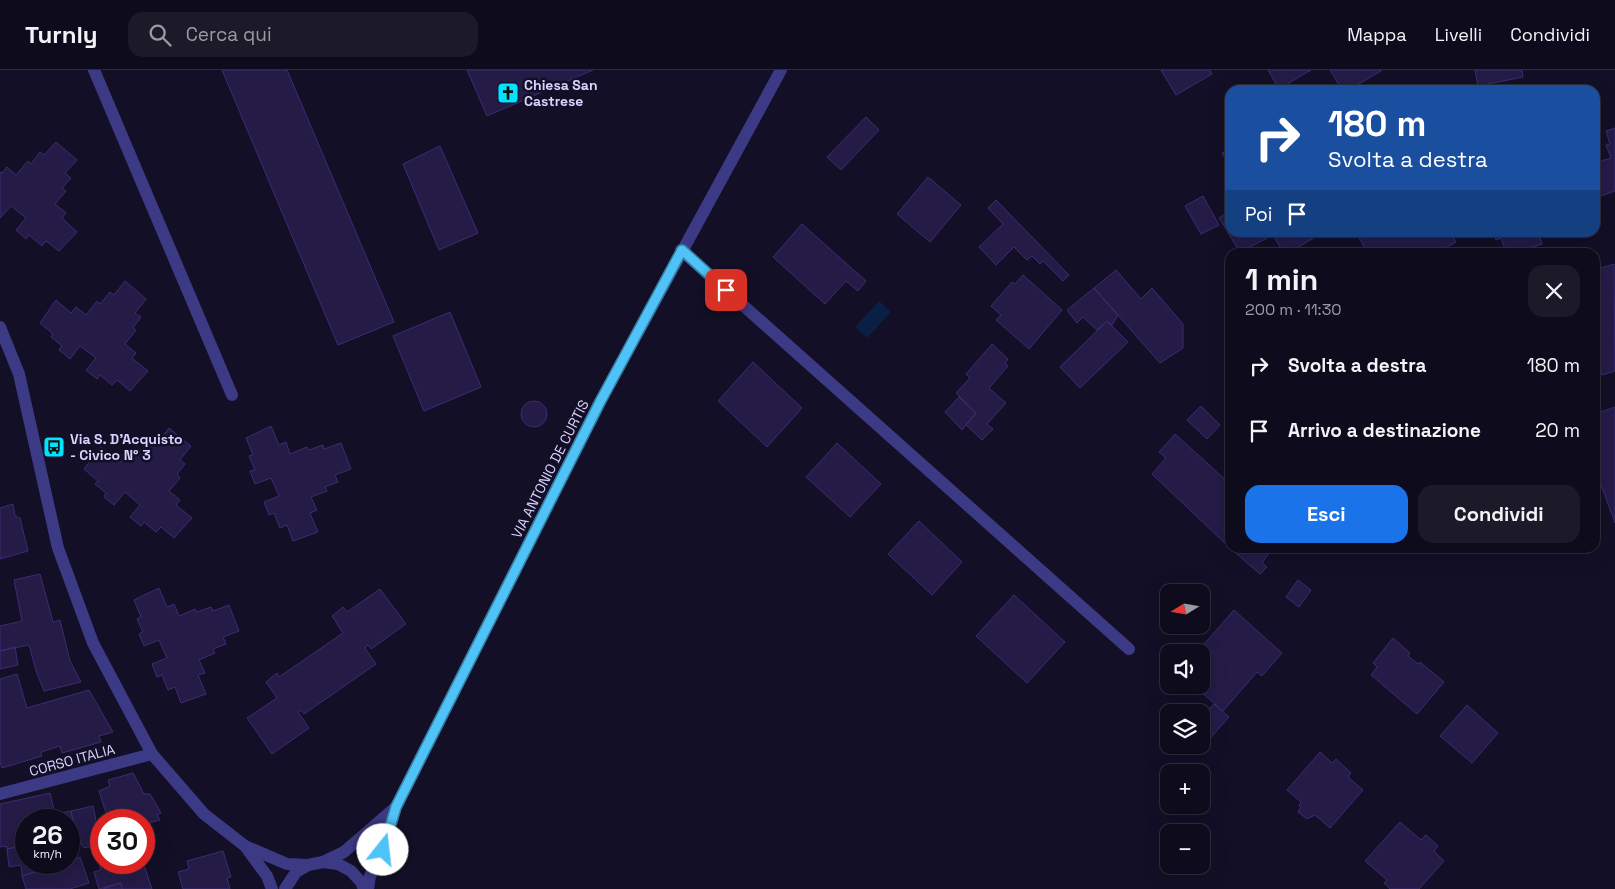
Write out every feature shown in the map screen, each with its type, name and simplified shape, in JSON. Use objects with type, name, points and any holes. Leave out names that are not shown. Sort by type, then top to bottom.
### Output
[{"type":"street","points":[[94,70],[232,395]]},
{"type":"street","name":"VIA ANTONIO DE CURTIS","points":[[368,889],[370,876],[383,850],[396,807],[600,402],[781,70]]},
{"type":"street","points":[[682,250],[1128,649]]},
{"type":"street","points":[[0,327],[19,374],[58,548],[93,643],[152,754],[204,814],[246,846],[287,864],[308,865],[322,862],[338,864],[351,871],[361,882],[364,889]]},
{"type":"street","name":"CORSO ITALIA","points":[[0,794],[152,754]]},
{"type":"street","name":"VIA ANTONIO DE CURTIS","points":[[322,862],[344,852],[396,807]]},
{"type":"street","points":[[246,846],[267,876],[272,889]]},
{"type":"street","points":[[285,889],[296,872],[308,865]]},
{"type":"water","points":[[879,301],[891,312],[867,338],[855,327]]},
{"type":"building","points":[[222,70],[287,70],[394,322],[338,345]]},
{"type":"building","name":"Chiesa San Castrese","points":[[467,70],[593,70],[487,116]]},
{"type":"building","points":[[1161,70],[1210,70],[1212,74],[1176,95]]},
{"type":"building","points":[[1268,70],[1311,70],[1286,85],[1277,85]]},
{"type":"building","points":[[1330,70],[1381,70],[1357,85],[1339,85]]},
{"type":"building","points":[[1475,70],[1522,70],[1523,77],[1478,85]]},
{"type":"building","points":[[866,117],[879,130],[841,170],[827,157]]},
{"type":"building","points":[[1615,128],[1615,191],[1600,196],[1600,161],[1611,158],[1606,145],[1610,144],[1606,131]]},
{"type":"building","points":[[56,142],[77,160],[65,173],[71,178],[62,188],[66,191],[55,204],[66,213],[62,218],[77,232],[59,251],[46,241],[42,246],[29,235],[26,239],[16,230],[26,218],[11,206],[0,218],[0,172],[2,173],[7,167],[16,175],[28,161],[31,164],[40,152],[44,155]]},
{"type":"building","points":[[440,146],[478,233],[439,250],[403,164]]},
{"type":"building","points":[[928,177],[961,205],[930,242],[897,214]]},
{"type":"building","points":[[1203,196],[1219,225],[1201,234],[1185,206]]},
{"type":"building","points":[[996,200],[1069,275],[1063,281],[1043,261],[1040,264],[1032,256],[1027,260],[1014,247],[996,265],[979,247],[1003,224],[988,208]]},
{"type":"building","points":[[1225,214],[1225,228],[1219,218]]},
{"type":"building","points":[[802,224],[866,281],[858,291],[846,281],[825,304],[773,257]]},
{"type":"building","points":[[1231,237],[1269,237],[1248,248],[1238,248]]},
{"type":"building","points":[[1274,237],[1315,237],[1297,248],[1281,248]]},
{"type":"building","points":[[1359,237],[1453,237],[1456,242],[1445,248],[1365,248]]},
{"type":"building","points":[[1495,237],[1540,237],[1542,244],[1528,248],[1505,248],[1501,238],[1496,240]]},
{"type":"building","points":[[1614,264],[1615,371],[1602,375],[1600,368],[1600,268]]},
{"type":"building","points":[[1116,270],[1141,299],[1152,288],[1183,324],[1183,348],[1160,363],[1094,288]]},
{"type":"building","points":[[1023,275],[1062,310],[1029,349],[996,320],[1001,315],[991,306],[1012,282],[1015,284]]},
{"type":"building","points":[[125,281],[146,299],[135,313],[141,317],[133,328],[136,330],[125,344],[136,353],[132,358],[148,371],[130,391],[117,380],[112,385],[100,375],[97,379],[86,370],[96,358],[80,346],[70,359],[59,350],[62,346],[51,337],[53,334],[40,323],[56,300],[71,313],[76,307],[86,315],[97,301],[100,304],[110,292],[114,295]]},
{"type":"building","points":[[1094,288],[1118,315],[1112,325],[1107,321],[1097,330],[1083,317],[1077,323],[1067,310]]},
{"type":"building","points":[[450,312],[481,387],[424,411],[393,336]]},
{"type":"building","points":[[1107,321],[1128,342],[1080,388],[1060,367]]},
{"type":"building","points":[[992,344],[1008,359],[1005,363],[1008,366],[989,388],[1006,403],[987,424],[993,429],[982,440],[966,425],[976,413],[956,393],[970,378],[966,374]]},
{"type":"building","points":[[753,362],[802,408],[767,447],[718,401]]},
{"type":"building","points":[[959,397],[976,413],[962,430],[945,412]]},
{"type":"building","points":[[534,401],[543,405],[547,414],[543,423],[534,427],[525,423],[521,414],[525,405]]},
{"type":"building","points":[[1201,406],[1220,425],[1207,439],[1187,420]]},
{"type":"building","points":[[1615,407],[1615,523],[1600,482],[1600,412]]},
{"type":"building","points":[[271,426],[279,445],[286,442],[290,454],[307,447],[309,450],[323,445],[324,449],[341,443],[351,469],[335,475],[338,482],[325,487],[327,491],[311,497],[317,510],[310,513],[318,532],[293,541],[287,525],[280,528],[274,513],[269,515],[264,502],[279,496],[271,478],[255,484],[250,471],[255,470],[249,456],[253,455],[246,438]]},
{"type":"building","points":[[169,428],[191,446],[180,460],[185,464],[177,474],[180,478],[169,491],[180,500],[176,505],[192,518],[174,538],[161,527],[156,532],[144,522],[141,526],[130,517],[140,505],[125,492],[114,505],[104,497],[106,493],[95,484],[98,481],[84,469],[101,447],[116,460],[121,454],[130,462],[142,448],[145,451],[155,439],[158,442]]},
{"type":"building","points":[[1175,434],[1225,479],[1225,543],[1152,474],[1166,458],[1159,452]]},
{"type":"building","points":[[837,443],[881,484],[850,517],[806,477]]},
{"type":"building","points":[[13,504],[15,516],[20,518],[28,551],[0,559],[0,508]]},
{"type":"building","points":[[919,521],[962,562],[932,595],[888,554]]},
{"type":"building","points":[[1236,553],[1269,553],[1262,563],[1267,567],[1260,574]]},
{"type":"building","points":[[40,574],[53,622],[60,620],[70,661],[81,682],[44,691],[29,645],[0,651],[0,626],[22,621],[14,580]]},
{"type":"building","points":[[1298,580],[1311,590],[1299,607],[1286,597]]},
{"type":"building","points":[[159,588],[167,607],[174,604],[179,616],[195,609],[197,612],[211,607],[213,611],[229,605],[239,631],[223,637],[226,644],[213,649],[215,653],[199,660],[205,673],[198,675],[206,694],[181,703],[175,687],[168,690],[162,675],[157,677],[152,664],[167,658],[159,640],[144,646],[139,634],[143,632],[137,619],[141,617],[134,600]]},
{"type":"building","points":[[380,589],[406,624],[371,649],[368,645],[365,648],[376,664],[304,714],[301,710],[298,712],[309,728],[272,754],[247,718],[277,698],[266,682],[277,673],[279,677],[343,633],[332,616],[343,607],[347,612]]},
{"type":"building","points":[[1014,595],[1065,642],[1027,683],[976,636]]},
{"type":"building","points":[[1234,610],[1282,653],[1262,676],[1257,672],[1223,711],[1203,694],[1210,694],[1210,644],[1204,644]]},
{"type":"building","points":[[1393,638],[1410,653],[1408,656],[1418,664],[1420,662],[1444,682],[1417,714],[1371,675],[1377,667],[1373,663]]},
{"type":"building","points":[[15,647],[18,665],[0,669],[0,651]]},
{"type":"building","points":[[17,674],[27,708],[89,690],[113,732],[99,736],[101,742],[62,753],[60,746],[41,752],[42,756],[2,768],[0,762],[0,679]]},
{"type":"building","points":[[1214,704],[1229,717],[1210,738],[1210,708]]},
{"type":"building","points":[[1467,705],[1498,733],[1472,763],[1440,736]]},
{"type":"building","points":[[1320,752],[1332,763],[1336,759],[1351,773],[1348,777],[1363,790],[1330,828],[1315,815],[1307,819],[1298,812],[1301,802],[1287,790]]},
{"type":"building","points":[[133,773],[144,794],[150,794],[161,813],[157,815],[160,820],[155,821],[155,809],[105,809],[99,791],[110,786],[108,780]]},
{"type":"building","points":[[50,793],[54,809],[15,809],[15,847],[7,849],[6,846],[0,847],[0,804]]},
{"type":"building","points":[[93,806],[94,809],[90,809],[90,847],[84,848],[80,841],[80,809]]},
{"type":"building","points":[[1400,822],[1421,840],[1426,835],[1438,846],[1434,851],[1444,861],[1419,889],[1390,889],[1384,883],[1387,880],[1365,861]]},
{"type":"building","points":[[15,847],[15,866],[9,867],[7,849]]},
{"type":"building","points":[[223,851],[231,877],[227,878],[230,889],[183,889],[178,872],[189,869],[187,861]]},
{"type":"building","points":[[80,857],[89,883],[70,889],[26,889],[22,876],[29,874],[80,874]]},
{"type":"building","points":[[95,874],[147,874],[152,889],[122,889],[121,883],[99,889]]},
{"type":"building","points":[[121,883],[122,889],[103,889]]},
{"type":"place","name":"Chiesa San Castrese","points":[[508,93]]},
{"type":"place","name":"Via S. D'Acquisto - Civico N° 3","points":[[54,447]]},
{"type":"route","points":[[383,850],[396,807],[600,402],[682,250],[726,290]]}]
